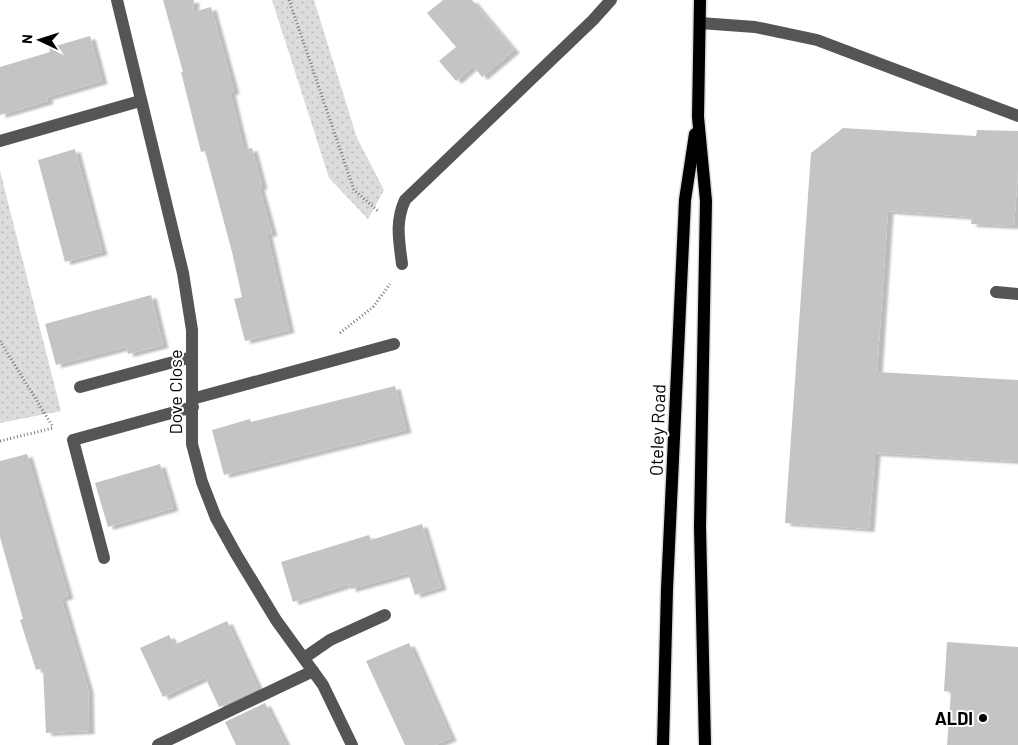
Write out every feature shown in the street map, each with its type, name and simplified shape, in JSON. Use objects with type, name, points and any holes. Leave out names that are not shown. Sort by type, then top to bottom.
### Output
[{"type":"main road","name":"Oteley Road","points":[[700,0],[698,117],[706,201],[700,527],[705,745]]},
{"type":"main road","name":"Oteley Road","points":[[663,745],[667,589],[684,200],[698,117]]},
{"type":"street","points":[[402,264],[397,227],[399,213],[405,200],[593,20],[610,0]]},
{"type":"street","name":"Dove Close","points":[[117,2],[183,273],[192,330],[192,444],[202,482],[216,518],[276,620],[323,685],[352,745]]},
{"type":"street","points":[[700,23],[755,27],[817,40],[1018,116]]},
{"type":"street","points":[[0,141],[140,101]]},
{"type":"street","points":[[996,292],[1018,294]]},
{"type":"street","points":[[104,558],[74,440],[192,403],[394,344]]},
{"type":"street","points":[[80,388],[192,357]]},
{"type":"street","points":[[304,658],[330,640],[385,615]]},
{"type":"street","points":[[158,745],[313,671]]},
{"type":"path","points":[[289,0],[354,190],[397,227]]},
{"type":"path","points":[[0,341],[54,428]]},
{"type":"shaded area","points":[[272,0],[314,0],[357,138],[384,190],[368,219],[329,178]]},
{"type":"shaded area","points":[[0,171],[61,411],[0,423]]},
{"type":"building","points":[[163,0],[194,0],[193,12],[211,7],[234,91],[230,92],[244,150],[252,148],[262,186],[259,187],[272,233],[267,234],[289,330],[245,341],[234,299],[242,297],[232,252],[205,151],[201,152],[181,72],[183,72]]},
{"type":"building","points":[[443,0],[472,0],[514,50],[482,77],[473,66],[456,81],[439,61],[456,47],[427,13]]},
{"type":"building","points":[[90,36],[102,81],[47,97],[48,101],[0,115],[0,67],[50,52],[49,48]]},
{"type":"building","points":[[843,128],[976,136],[977,130],[1018,131],[1018,171],[1014,226],[971,224],[972,217],[888,211],[877,372],[1018,380],[1018,461],[875,453],[869,529],[785,523],[811,153]]},
{"type":"building","points":[[75,149],[102,252],[65,262],[38,160]]},
{"type":"building","points":[[151,295],[163,345],[128,354],[126,347],[56,365],[45,324]]},
{"type":"building","points":[[395,386],[406,430],[224,475],[212,430],[250,419],[251,422]]},
{"type":"building","points":[[27,454],[68,596],[61,598],[88,689],[89,731],[46,733],[43,668],[36,670],[20,620],[23,619],[0,537],[0,461]]},
{"type":"building","points":[[160,464],[173,508],[108,527],[95,483]]},
{"type":"building","points":[[422,524],[441,587],[415,595],[408,573],[351,589],[349,584],[293,602],[281,562],[369,535],[371,540]]},
{"type":"building","points":[[227,621],[258,688],[219,707],[205,677],[163,697],[140,648],[169,635],[174,645]]},
{"type":"building","name":"ALDI","points":[[947,642],[1018,647],[1018,745],[947,745],[951,692],[944,691]]},
{"type":"building","points":[[409,643],[451,738],[435,745],[405,745],[366,661]]},
{"type":"building","points":[[265,703],[286,745],[236,745],[225,722]]},
{"type":"place","name":"ALDI","points":[[983,718]]}]
